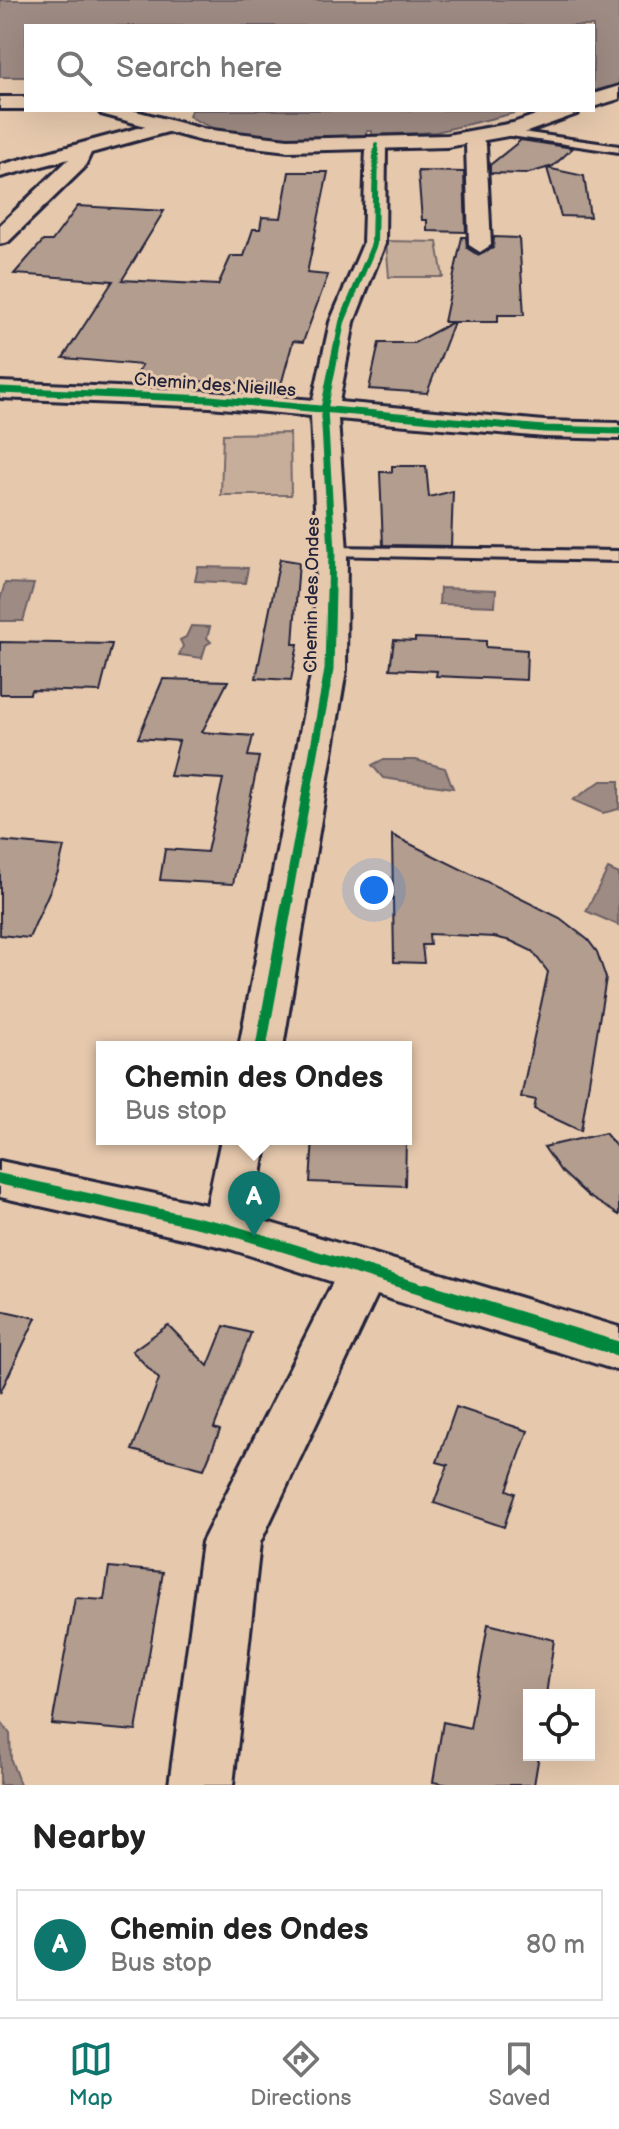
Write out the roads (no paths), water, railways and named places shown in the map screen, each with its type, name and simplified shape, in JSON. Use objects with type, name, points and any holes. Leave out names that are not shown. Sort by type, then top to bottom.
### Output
[{"type":"street","points":[[595,100],[619,92]]},
{"type":"street","points":[[0,103],[24,103]]},
{"type":"street","points":[[116,112],[238,142],[376,145],[501,132],[564,112]]},
{"type":"street","points":[[0,171],[168,126]]},
{"type":"street","points":[[472,137],[476,145],[480,245]]},
{"type":"street","name":"Chemin des Ondes","points":[[262,1041],[329,670],[332,552],[324,409],[342,322],[374,244],[376,145]]},
{"type":"street","points":[[0,237],[77,164],[82,151]]},
{"type":"street","name":"Chemin des Nieilles","points":[[0,390],[210,399],[544,429],[619,431]]},
{"type":"street","points":[[227,1229],[243,1145]]},
{"type":"street","points":[[0,1179],[227,1229],[619,1349]]},
{"type":"street","points":[[201,1785],[231,1542],[363,1272]]},
{"type":"lane","points":[[501,132],[619,149]]},
{"type":"lane","points":[[332,552],[619,556]]},
{"type":"place","name":"Chemin des Ondes","points":[[254,1237]]}]
